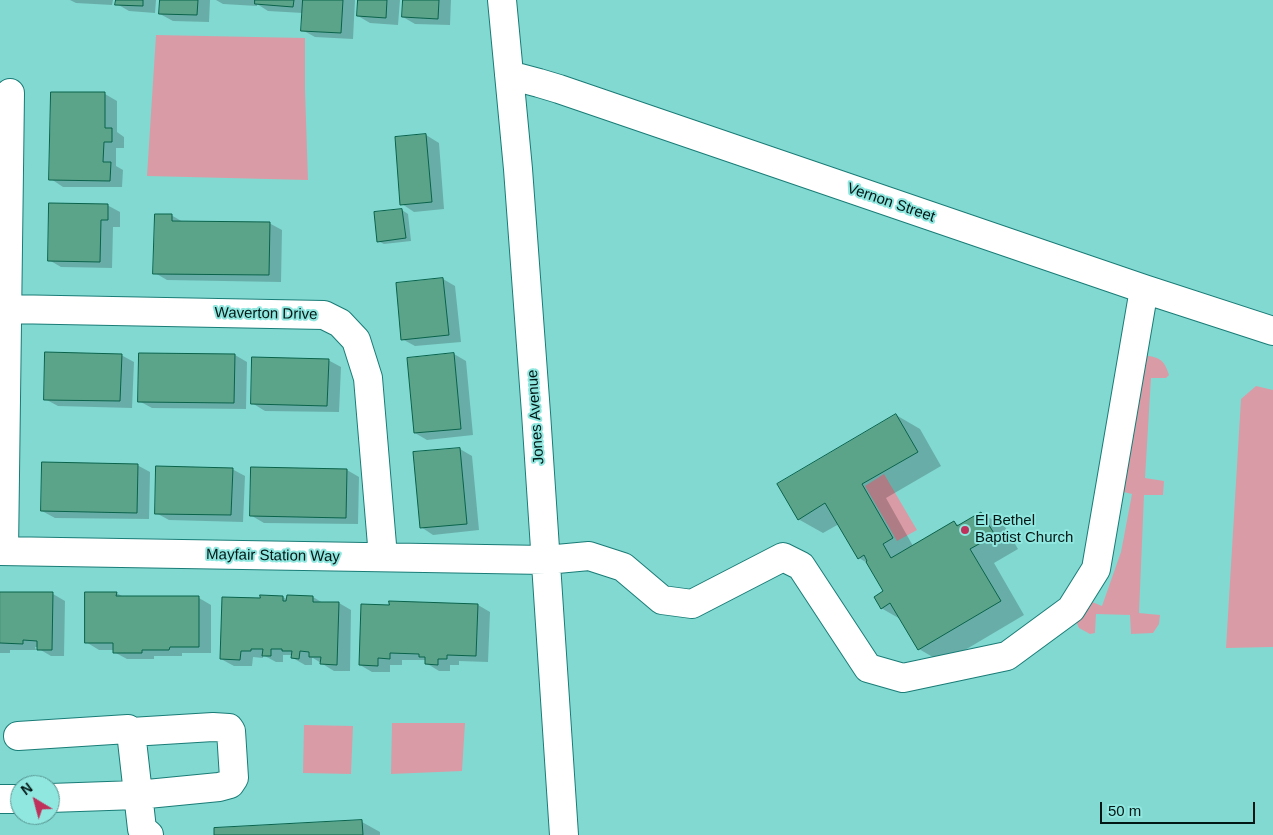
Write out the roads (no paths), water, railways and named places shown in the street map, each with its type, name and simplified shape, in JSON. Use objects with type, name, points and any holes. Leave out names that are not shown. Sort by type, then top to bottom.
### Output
[{"type":"street","name":"Jones Avenue","points":[[502,0],[518,170],[564,835]]},
{"type":"street","name":"Vernon Street","points":[[509,75],[569,92],[1144,289],[1273,331]]},
{"type":"street","points":[[2,551],[10,93]]},
{"type":"street","name":"Mayfair Station Way","points":[[2,551],[546,560],[589,556],[623,567],[662,600],[692,604],[783,557],[801,566],[868,668],[903,678],[1007,656],[1071,609],[1096,569],[1144,289]]},
{"type":"street","name":"Waverton Drive","points":[[7,309],[324,315],[340,323],[356,340],[368,378],[382,557]]},
{"type":"street","points":[[18,736],[128,729],[132,732],[213,727],[229,728],[231,731],[234,778],[230,784],[219,787],[137,795],[60,798]]},
{"type":"street","points":[[132,732],[142,833]]},
{"type":"place","name":"El Bethel Baptist Church","points":[[965,530]]}]
